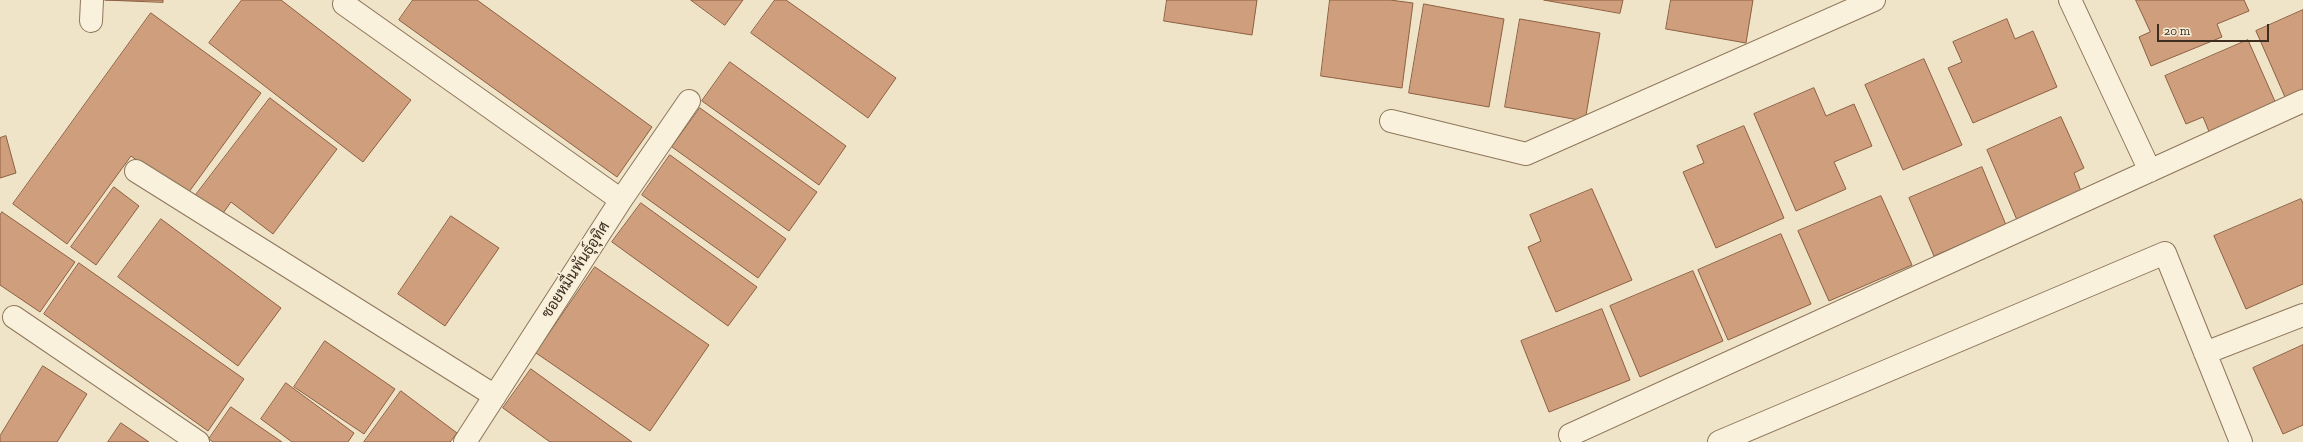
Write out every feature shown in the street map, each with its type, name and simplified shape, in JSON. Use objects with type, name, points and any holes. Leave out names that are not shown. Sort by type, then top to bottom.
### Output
[{"type":"street","points":[[1391,121],[1526,154],[1874,0]]},
{"type":"street","points":[[2070,0],[2150,171]]},
{"type":"street","points":[[344,4],[621,200]]},
{"type":"street","name":"ซอยหมื่นพันธุ์อุทิศ","points":[[465,442],[621,200],[689,101]]},
{"type":"street","points":[[1570,435],[2303,101]]},
{"type":"street","points":[[136,171],[495,396]]},
{"type":"street","points":[[1719,442],[2165,253],[2241,442]]},
{"type":"street","points":[[2205,353],[2303,315]]},
{"type":"street","points":[[14,317],[198,442]]},
{"type":"building","points":[[105,0],[163,0],[163,2]]},
{"type":"building","points":[[242,0],[281,0],[411,100],[363,162],[209,43]]},
{"type":"building","points":[[413,0],[477,0],[652,127],[617,177],[399,20]]},
{"type":"building","points":[[691,0],[743,0],[725,25]]},
{"type":"building","points":[[775,0],[786,0],[896,78],[868,118],[751,33]]},
{"type":"building","points":[[1167,0],[1257,0],[1252,35],[1164,21]]},
{"type":"building","points":[[1330,0],[1390,0],[1413,3],[1402,88],[1321,76]]},
{"type":"building","points":[[1544,0],[1623,0],[1620,13]]},
{"type":"building","points":[[1671,0],[1753,0],[1746,43],[1666,29]]},
{"type":"building","points":[[2136,0],[2244,0],[2249,11],[2217,24],[2222,37],[2151,66],[2139,37],[2150,32]]},
{"type":"building","points":[[1424,4],[1504,19],[1489,107],[1409,93]]},
{"type":"building","points":[[2303,10],[2303,90],[2285,97],[2256,31]]},
{"type":"building","points":[[151,13],[261,93],[186,196],[131,156],[67,244],[13,204]]},
{"type":"building","points":[[1520,19],[1600,33],[1585,121],[1505,107]]},
{"type":"building","points":[[2007,19],[2015,39],[2033,31],[2057,87],[1973,123],[1948,68],[1962,62],[1953,42]]},
{"type":"building","points":[[2248,40],[2277,106],[2210,134],[2203,117],[2186,124],[2165,76]]},
{"type":"building","points":[[1924,59],[1962,145],[1903,170],[1865,85]]},
{"type":"building","points":[[730,62],[846,146],[819,185],[702,101]]},
{"type":"building","points":[[1814,88],[1826,116],[1854,104],[1872,146],[1834,162],[1846,189],[1796,211],[1754,114]]},
{"type":"building","points":[[270,98],[337,149],[273,234],[231,202],[221,216],[195,196]]},
{"type":"building","points":[[700,108],[817,192],[789,231],[672,147]]},
{"type":"building","points":[[2061,117],[2084,168],[2074,173],[2081,191],[2017,220],[1987,150]]},
{"type":"building","points":[[1744,126],[1784,218],[1716,248],[1683,172],[1704,163],[1697,146]]},
{"type":"building","points":[[6,136],[16,173],[0,178],[0,138]]},
{"type":"building","points":[[670,155],[786,239],[758,278],[642,195]]},
{"type":"building","points":[[1982,167],[2006,225],[1934,256],[1909,198]]},
{"type":"building","points":[[114,187],[139,206],[96,265],[71,247]]},
{"type":"building","points":[[1592,189],[1632,280],[1556,312],[1528,247],[1541,241],[1530,215]]},
{"type":"building","points":[[1881,196],[1912,265],[1829,301],[1798,231]]},
{"type":"building","points":[[2301,199],[2303,203],[2303,284],[2246,309],[2214,236]]},
{"type":"building","points":[[641,203],[757,287],[728,326],[612,242]]},
{"type":"building","points":[[2,212],[75,262],[40,312],[0,285],[0,216]]},
{"type":"building","points":[[451,216],[499,248],[445,326],[398,294]]},
{"type":"building","points":[[161,219],[281,308],[238,366],[118,277]]},
{"type":"building","points":[[1781,234],[1811,304],[1728,340],[1698,270]]},
{"type":"building","points":[[79,263],[244,379],[208,431],[44,314]]},
{"type":"building","points":[[595,267],[709,345],[650,431],[536,353]]},
{"type":"building","points":[[1693,271],[1723,341],[1640,377],[1610,306]]},
{"type":"building","points":[[1602,309],[1630,380],[1549,412],[1521,341]]},
{"type":"building","points":[[325,341],[395,389],[364,434],[294,387]]},
{"type":"building","points":[[2303,345],[2303,425],[2283,434],[2253,368]]},
{"type":"building","points":[[43,366],[87,394],[57,442],[0,442],[0,436]]},
{"type":"building","points":[[531,369],[632,442],[550,442],[503,408]]},
{"type":"building","points":[[286,383],[354,433],[348,442],[292,442],[261,419]]},
{"type":"building","points":[[401,391],[457,433],[450,442],[364,442]]},
{"type":"building","points":[[231,407],[282,442],[213,442],[209,439]]},
{"type":"building","points":[[121,423],[149,442],[108,442]]}]
